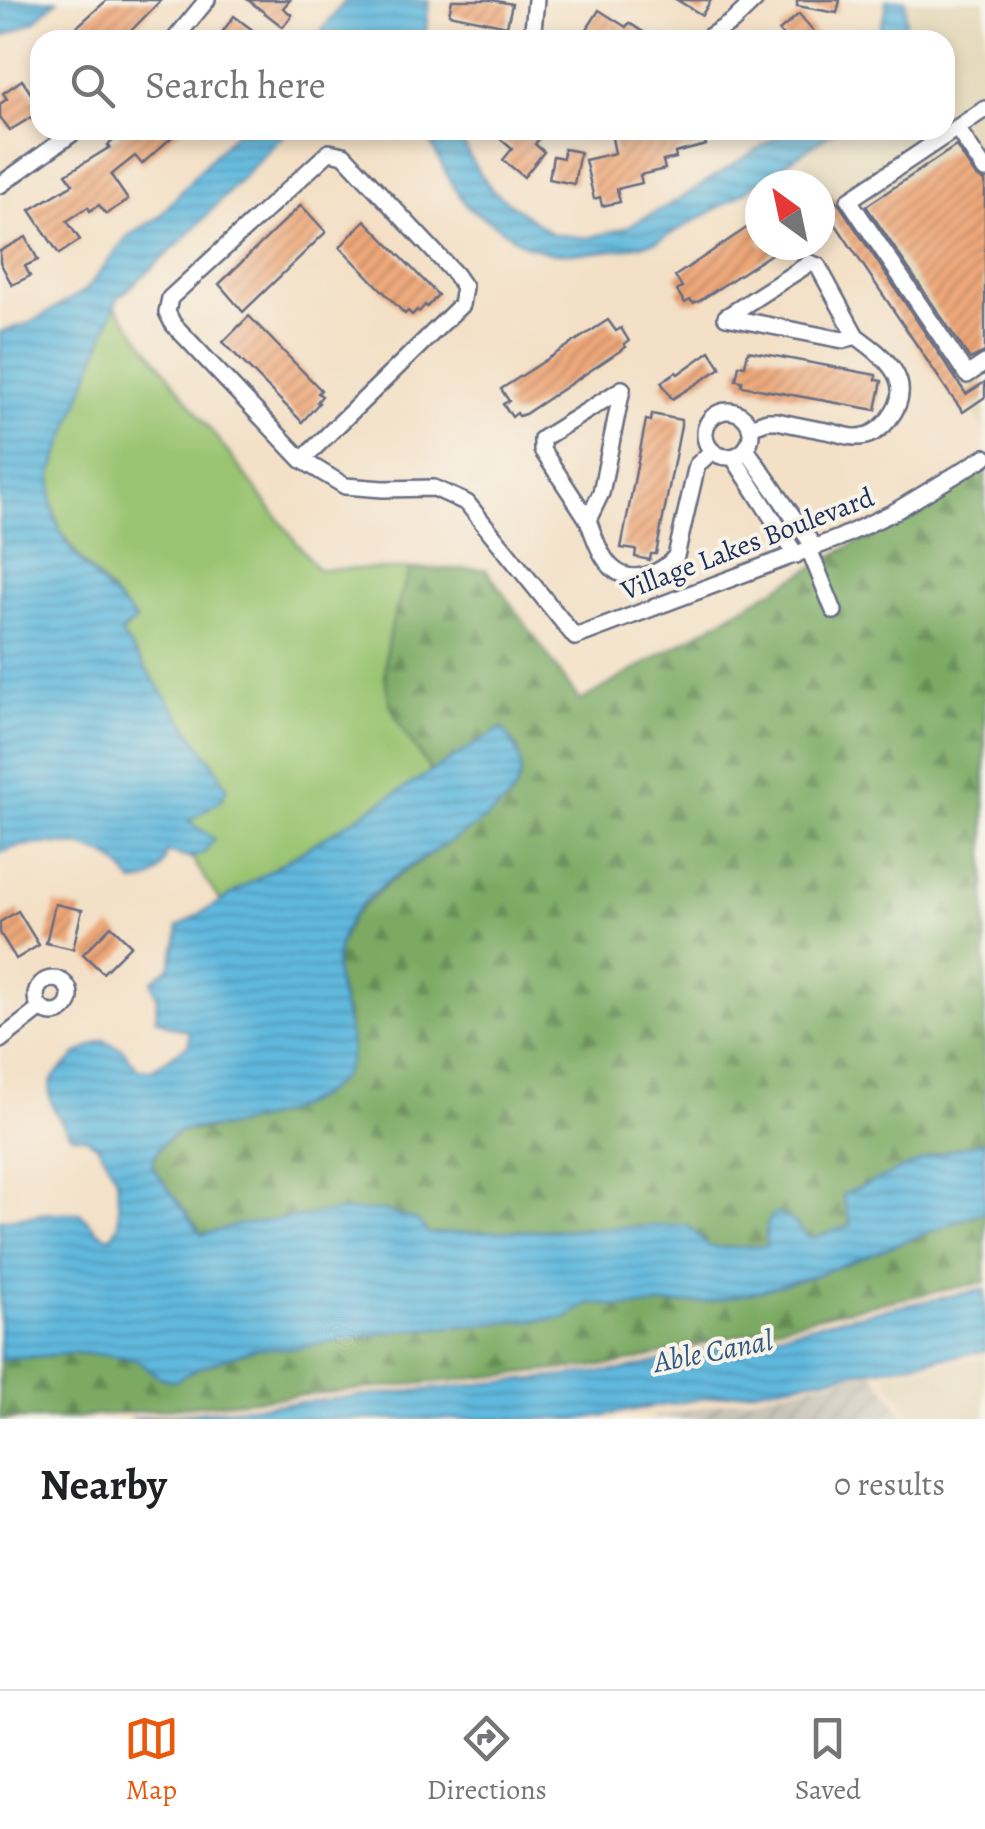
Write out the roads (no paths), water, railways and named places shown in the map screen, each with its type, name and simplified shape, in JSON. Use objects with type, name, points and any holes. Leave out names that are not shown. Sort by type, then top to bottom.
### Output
[{"type":"street","points":[[182,30],[207,0]]},
{"type":"street","points":[[533,30],[536,0]]},
{"type":"street","points":[[720,30],[755,0]]},
{"type":"street","points":[[985,109],[957,128],[985,170]]},
{"type":"street","points":[[0,185],[63,140]]},
{"type":"street","points":[[939,140],[850,200],[966,375],[985,363]]},
{"type":"street","points":[[329,152],[344,155],[464,286],[462,305],[302,460],[173,324],[167,312],[170,298],[329,152]]},
{"type":"street","points":[[0,195],[0,204]]},
{"type":"street","points":[[750,427],[777,421],[857,438],[880,430],[895,411],[900,398],[899,382],[882,355],[856,336],[818,266],[813,264],[726,317],[843,340],[856,336]]},
{"type":"street","points":[[588,520],[600,493],[622,389],[542,439],[542,450],[588,520],[599,549],[619,574],[638,578],[669,565],[676,556],[697,465],[712,451]]},
{"type":"street","points":[[727,411],[741,415],[750,427],[752,434],[740,453],[726,457],[712,451],[705,438],[708,423],[727,411]]},
{"type":"street","points":[[740,453],[806,550],[834,611]]},
{"type":"street","name":"Village Lakes Boulevard","points":[[302,460],[345,486],[383,490],[434,488],[467,503],[575,637],[839,538],[894,512],[985,457]]},
{"type":"street","points":[[0,1040],[40,1008]]},
{"type":"water","points":[[0,0],[57,0],[34,22],[0,38]]},
{"type":"water","points":[[346,0],[429,0],[426,30],[322,30]]},
{"type":"water","points":[[886,0],[905,0],[904,30],[879,30]]},
{"type":"water","points":[[228,140],[278,140],[183,240],[118,298],[52,473],[52,505],[64,538],[86,568],[136,621],[121,634],[227,788],[222,799],[189,821],[214,839],[204,853],[189,858],[167,852],[156,875],[134,883],[112,859],[87,849],[41,844],[0,853],[0,332],[30,323],[86,290],[128,236],[159,217]]},
{"type":"water","points":[[429,140],[462,140],[472,162],[493,191],[552,234],[588,238],[625,228],[678,200],[771,140],[820,140],[776,170],[745,170],[745,191],[734,199],[658,241],[623,249],[551,253],[525,245],[468,207]]},
{"type":"water","points":[[502,728],[519,756],[521,769],[511,797],[488,817],[386,883],[368,898],[346,928],[336,966],[350,1057],[337,1082],[313,1099],[268,1117],[179,1132],[158,1150],[152,1166],[202,1235],[238,1225],[340,1211],[384,1211],[417,1221],[429,1234],[688,1225],[708,1246],[767,1246],[769,1219],[778,1213],[795,1223],[807,1237],[817,1237],[851,1225],[842,1195],[935,1155],[985,1141],[985,1211],[816,1275],[707,1302],[626,1307],[590,1303],[566,1318],[395,1331],[296,1348],[256,1348],[198,1368],[175,1381],[159,1377],[137,1360],[110,1355],[75,1353],[0,1360],[0,1220],[80,1213],[98,1231],[111,1237],[119,1224],[117,1178],[98,1146],[84,1137],[70,1135],[52,1105],[50,1089],[57,1073],[74,1056],[103,1040],[122,1049],[138,1069],[152,1070],[189,1044],[189,1031],[156,1018],[157,997],[152,981],[170,967],[177,928]]},
{"type":"water","name":"Able Canal","points":[[985,1289],[985,1351],[580,1419],[131,1419],[623,1370]]}]
